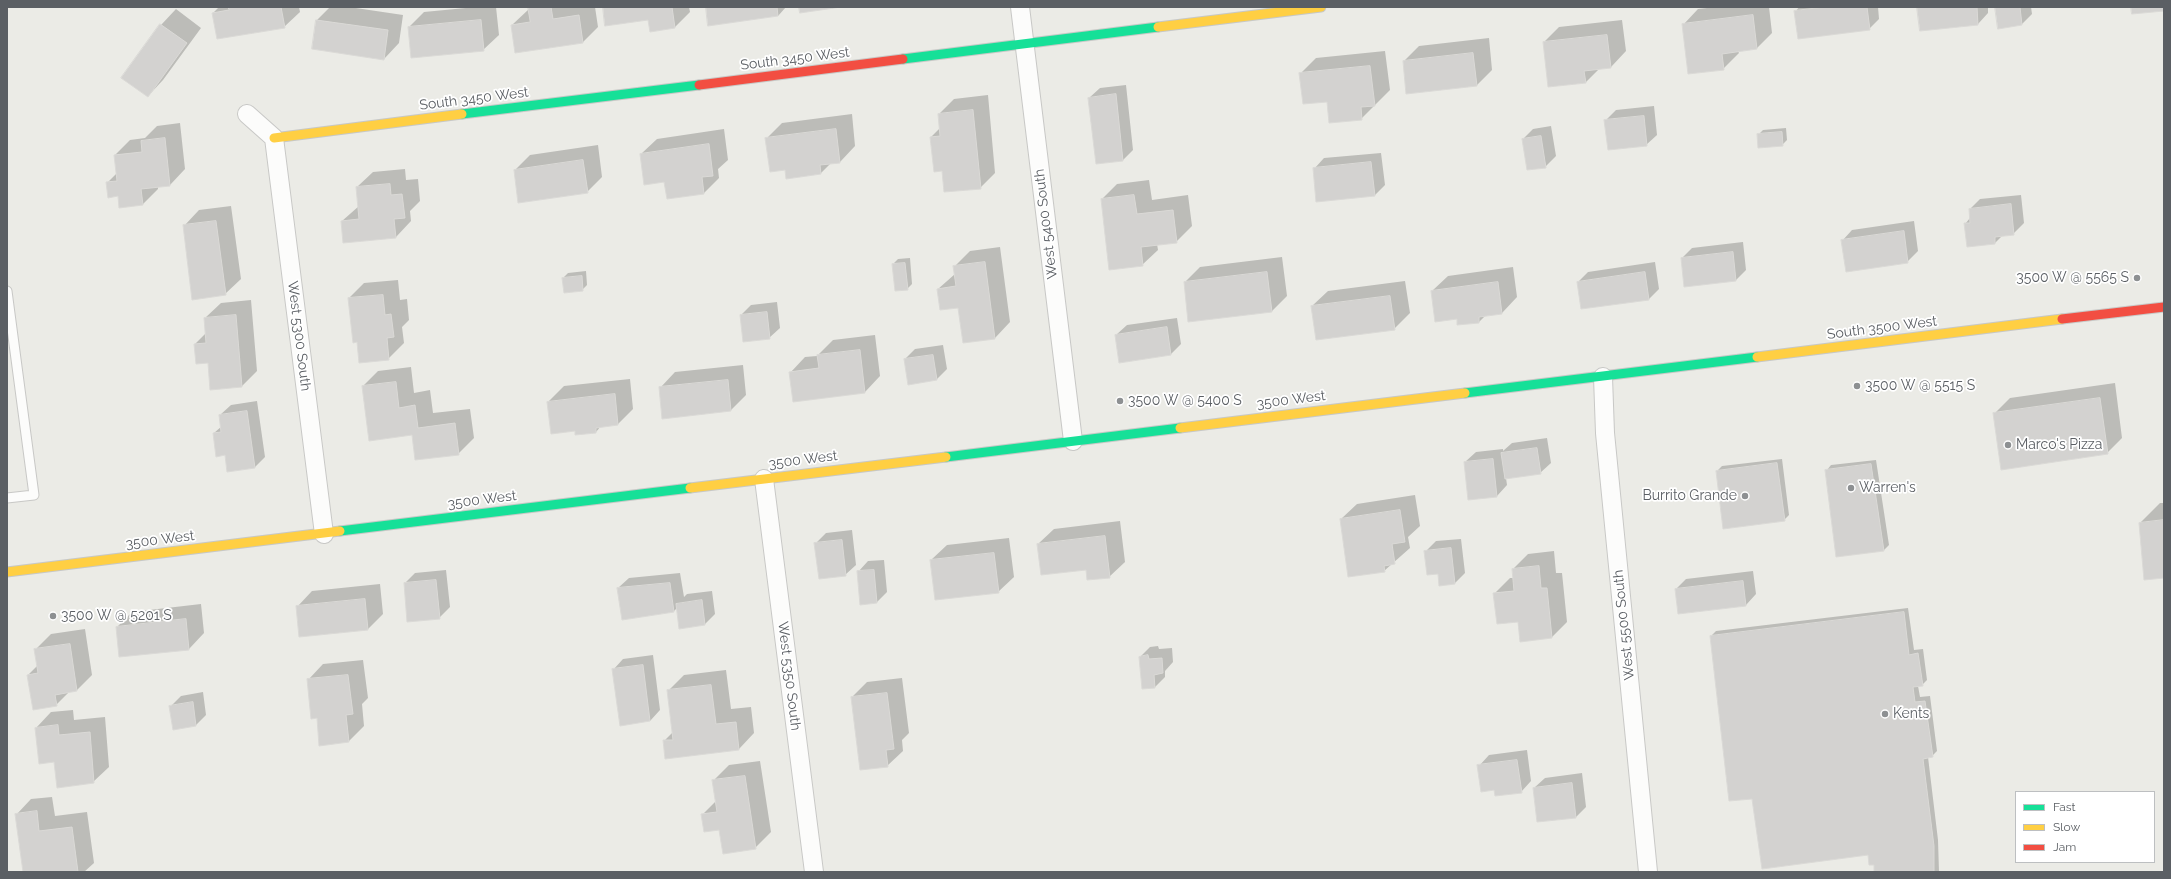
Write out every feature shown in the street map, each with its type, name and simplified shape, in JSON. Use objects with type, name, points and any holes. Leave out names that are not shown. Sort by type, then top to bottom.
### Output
[{"type":"main road","name":"South 3450 West","points":[[274,138],[1320,7]]},
{"type":"main road","name":"South 3500 West","points":[[1603,377],[2164,308]]},
{"type":"main road","name":"3500 West","points":[[7,572],[1603,377]]},
{"type":"street","name":"West 5400 South","points":[[1020,7],[1073,441]]},
{"type":"street","points":[[246,114],[274,138]]},
{"type":"street","name":"West 5300 South","points":[[274,138],[324,534]]},
{"type":"street","name":"West 5500 South","points":[[1603,377],[1605,433],[1648,872]]},
{"type":"street","name":"West 5350 South","points":[[764,479],[814,872]]},
{"type":"lane","points":[[7,291],[34,495],[7,498]]},
{"type":"building","points":[[228,7],[281,7],[285,28],[217,39],[212,13],[229,10]]},
{"type":"building","points":[[528,7],[551,7],[553,19],[579,15],[583,43],[515,53],[511,25],[530,22]]},
{"type":"building","points":[[603,7],[672,7],[675,28],[650,32],[648,20],[605,26]]},
{"type":"building","points":[[706,7],[777,7],[778,16],[708,26]]},
{"type":"building","points":[[799,7],[841,7],[800,13]]},
{"type":"building","points":[[1825,7],[1867,7],[1870,30],[1798,39],[1794,11]]},
{"type":"building","points":[[1917,7],[1977,7],[1978,25],[1920,31]]},
{"type":"building","points":[[1995,7],[2020,7],[2022,25],[1998,29]]},
{"type":"building","points":[[2131,7],[2164,7],[2164,11],[2132,14]]},
{"type":"building","points":[[1753,15],[1757,49],[1722,54],[1724,70],[1688,74],[1682,24]]},
{"type":"building","points":[[316,20],[388,30],[384,60],[312,49]]},
{"type":"building","points":[[481,20],[484,51],[411,58],[408,27]]},
{"type":"building","points":[[160,24],[187,43],[148,97],[121,78]]},
{"type":"building","points":[[1607,35],[1611,68],[1584,71],[1586,83],[1548,87],[1543,42]]},
{"type":"building","points":[[1473,53],[1477,86],[1406,94],[1403,61]]},
{"type":"building","points":[[1370,66],[1375,106],[1361,107],[1362,120],[1329,123],[1327,102],[1303,104],[1299,73]]},
{"type":"building","points":[[1116,94],[1123,161],[1096,164],[1088,98]]},
{"type":"building","points":[[973,110],[981,189],[944,192],[942,171],[934,172],[930,137],[940,136],[938,114]]},
{"type":"building","points":[[1644,116],[1647,146],[1608,150],[1604,120]]},
{"type":"building","points":[[836,129],[840,163],[820,165],[821,174],[786,179],[785,170],[770,172],[765,138]]},
{"type":"building","points":[[1782,132],[1783,146],[1758,148],[1757,134]]},
{"type":"building","points":[[1541,136],[1546,168],[1527,170],[1522,139]]},
{"type":"building","points":[[165,138],[170,186],[141,189],[143,205],[119,208],[118,196],[108,198],[106,182],[117,181],[114,155],[142,152],[141,141]]},
{"type":"building","points":[[709,144],[713,176],[702,177],[704,194],[667,199],[664,182],[644,185],[640,154]]},
{"type":"building","points":[[583,160],[588,193],[518,203],[514,170]]},
{"type":"building","points":[[1371,162],[1375,196],[1316,202],[1313,168]]},
{"type":"building","points":[[390,184],[391,195],[402,194],[405,218],[394,219],[396,238],[343,243],[341,221],[359,219],[356,187]]},
{"type":"building","points":[[1134,195],[1137,214],[1173,210],[1177,243],[1141,247],[1143,266],[1109,270],[1101,199]]},
{"type":"building","points":[[2011,204],[2014,235],[1995,237],[1995,244],[1967,247],[1964,223],[1970,223],[1969,209]]},
{"type":"building","points":[[216,221],[226,295],[192,300],[183,225]]},
{"type":"building","points":[[1904,231],[1908,263],[1846,272],[1841,240]]},
{"type":"building","points":[[1733,252],[1736,281],[1684,287],[1681,258]]},
{"type":"building","points":[[985,262],[995,339],[963,343],[958,308],[940,310],[937,289],[956,286],[953,266]]},
{"type":"building","points":[[905,263],[908,290],[895,291],[892,264]]},
{"type":"building","points":[[1267,272],[1272,312],[1188,322],[1184,282]]},
{"type":"building","points":[[1645,272],[1649,300],[1581,309],[1577,282]]},
{"type":"building","points":[[582,276],[583,291],[564,293],[562,278]]},
{"type":"building","points":[[1498,282],[1502,314],[1479,317],[1479,323],[1457,325],[1457,319],[1435,322],[1431,291]]},
{"type":"building","points":[[383,295],[385,315],[391,314],[394,337],[387,338],[389,360],[359,363],[357,342],[353,343],[348,298]]},
{"type":"building","points":[[1390,296],[1395,330],[1316,340],[1311,306]]},
{"type":"building","points":[[767,312],[770,339],[743,342],[740,315]]},
{"type":"building","points":[[236,315],[242,387],[210,390],[208,363],[196,364],[194,344],[206,343],[204,318]]},
{"type":"building","points":[[1167,327],[1171,355],[1119,363],[1115,335]]},
{"type":"building","points":[[860,350],[865,393],[793,402],[789,372],[819,368],[817,355]]},
{"type":"building","points":[[933,355],[937,380],[908,385],[904,359]]},
{"type":"building","points":[[728,380],[731,411],[662,419],[659,387]]},
{"type":"building","points":[[396,382],[399,408],[415,405],[418,428],[455,423],[459,455],[415,460],[412,435],[369,441],[362,386]]},
{"type":"building","points":[[615,394],[618,425],[596,428],[596,433],[575,435],[575,431],[551,434],[547,402]]},
{"type":"building","points":[[2100,398],[2108,454],[2001,470],[1993,413]]},
{"type":"building","points":[[247,411],[255,468],[227,472],[225,455],[216,457],[213,433],[221,432],[219,415]]},
{"type":"building","points":[[1537,448],[1541,474],[1505,479],[1501,453]]},
{"type":"building","points":[[1493,459],[1497,497],[1468,500],[1464,462]]},
{"type":"building","points":[[1777,463],[1785,521],[1723,529],[1716,471]]},
{"type":"building","points":[[1871,464],[1884,551],[1836,557],[1825,470]]},
{"type":"building","points":[[1400,510],[1405,542],[1392,544],[1395,564],[1384,566],[1385,572],[1348,577],[1340,519]]},
{"type":"building","points":[[2164,520],[2164,578],[2144,580],[2139,523]]},
{"type":"building","points":[[1105,536],[1110,578],[1087,580],[1086,570],[1041,575],[1037,544]]},
{"type":"building","points":[[842,540],[846,576],[819,579],[814,543]]},
{"type":"building","points":[[1451,548],[1455,584],[1439,586],[1438,574],[1427,575],[1424,551]]},
{"type":"building","points":[[994,553],[999,593],[935,600],[930,560]]},
{"type":"building","points":[[1539,566],[1541,588],[1547,588],[1552,638],[1520,642],[1518,622],[1497,624],[1493,593],[1514,591],[1512,569]]},
{"type":"building","points":[[874,570],[877,603],[860,605],[857,571]]},
{"type":"building","points":[[436,580],[440,619],[407,622],[404,583]]},
{"type":"building","points":[[1743,581],[1746,606],[1678,614],[1675,589]]},
{"type":"building","points":[[670,583],[674,612],[622,620],[617,588]]},
{"type":"building","points":[[365,599],[368,630],[299,637],[296,606]]},
{"type":"building","points":[[702,600],[705,625],[679,629],[676,604]]},
{"type":"building","points":[[1904,612],[1909,655],[1918,653],[1923,686],[1913,687],[1915,702],[1925,701],[1933,757],[1923,759],[1934,846],[1934,872],[1874,872],[1874,865],[1869,865],[1868,855],[1762,869],[1752,799],[1729,801],[1710,636]]},
{"type":"building","points":[[186,619],[189,650],[119,657],[116,627]]},
{"type":"building","points":[[70,644],[77,691],[55,695],[57,706],[33,710],[27,675],[38,673],[34,649]]},
{"type":"building","points":[[1148,655],[1149,659],[1162,658],[1163,673],[1154,675],[1155,688],[1142,689],[1139,657]]},
{"type":"building","points":[[643,665],[650,721],[620,726],[612,669]]},
{"type":"building","points":[[348,675],[353,714],[346,715],[349,742],[319,746],[317,718],[311,719],[307,679]]},
{"type":"building","points":[[711,685],[716,724],[736,722],[739,750],[665,759],[663,740],[673,740],[667,690]]},
{"type":"building","points":[[887,693],[894,749],[886,750],[888,767],[860,770],[851,697]]},
{"type":"building","points":[[193,702],[196,726],[173,730],[169,706]]},
{"type":"building","points":[[58,725],[59,735],[90,732],[94,783],[57,788],[54,762],[39,764],[35,728]]},
{"type":"building","points":[[1517,760],[1522,793],[1495,796],[1494,790],[1481,792],[1477,765]]},
{"type":"building","points":[[745,776],[756,849],[723,854],[719,830],[704,832],[701,814],[717,812],[712,780]]},
{"type":"building","points":[[1572,783],[1576,818],[1537,822],[1533,788]]},
{"type":"building","points":[[37,811],[39,831],[72,827],[78,872],[23,872],[15,814]]},
{"type":"traffic: fast","points":[[903,59],[1158,27]]},
{"type":"traffic: fast","points":[[462,114],[699,85]]},
{"type":"traffic: fast","points":[[1465,393],[1757,357]]},
{"type":"traffic: fast","points":[[946,457],[1180,428]]},
{"type":"traffic: fast","points":[[340,531],[690,488]]},
{"type":"traffic: slow","points":[[1158,27],[1321,7]]},
{"type":"traffic: slow","points":[[274,138],[462,114]]},
{"type":"traffic: slow","points":[[1757,357],[2062,319]]},
{"type":"traffic: slow","points":[[1180,428],[1465,393]]},
{"type":"traffic: slow","points":[[690,488],[946,457]]},
{"type":"traffic: slow","points":[[7,572],[340,531]]},
{"type":"traffic: jam","points":[[699,85],[903,59]]},
{"type":"traffic: jam","points":[[2062,319],[2164,307]]},
{"type":"place","name":"3500 W @ 5565 S","points":[[2137,278]]},
{"type":"place","name":"3500 W @ 5515 S","points":[[1857,386]]},
{"type":"place","name":"3500 W @ 5400 S","points":[[1120,401]]},
{"type":"place","name":"Marco's Pizza","points":[[2008,445]]},
{"type":"place","name":"Warren's","points":[[1851,488]]},
{"type":"place","name":"Burrito Grande","points":[[1745,496]]},
{"type":"place","name":"3500 W @ 5201 S","points":[[53,616]]},
{"type":"place","name":"Kents","points":[[1885,714]]}]
